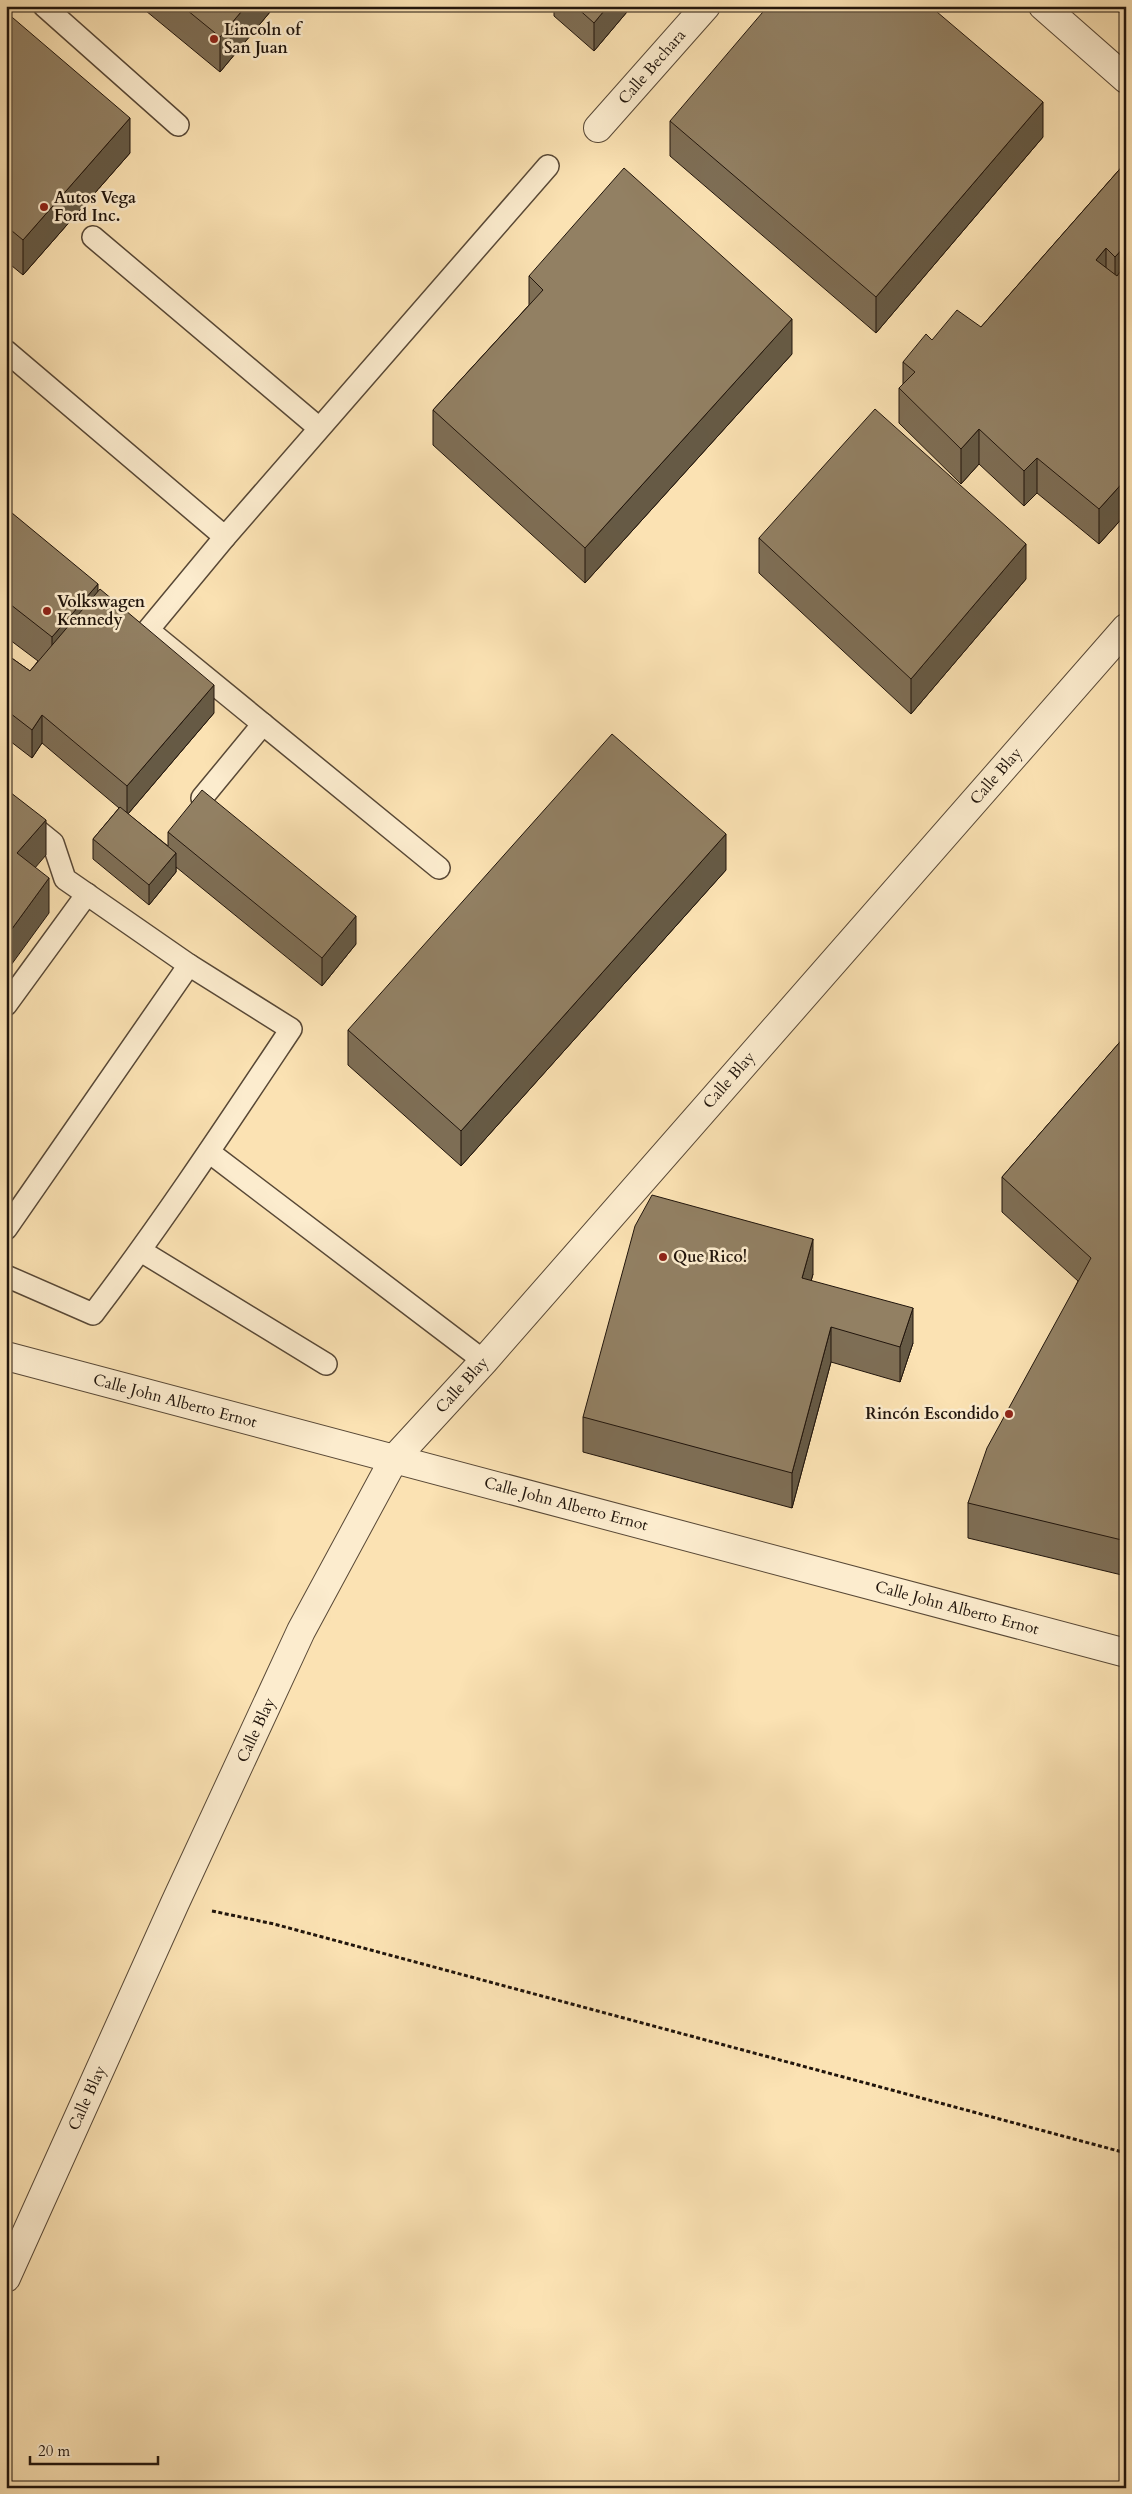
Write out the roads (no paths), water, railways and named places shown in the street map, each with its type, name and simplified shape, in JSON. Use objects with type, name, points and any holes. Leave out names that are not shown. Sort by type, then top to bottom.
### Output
[{"type":"street","name":"Calle Bechara","points":[[598,128],[706,6]]},
{"type":"street","points":[[1043,6],[1126,79]]},
{"type":"street","name":"Calle Blay","points":[[6,2278],[175,1903],[301,1631],[394,1459],[484,1361],[1126,628]]},
{"type":"street","name":"Calle John Alberto Ernot","points":[[6,1356],[1126,1653]]},
{"type":"lane","points":[[44,6],[178,125]]},
{"type":"lane","points":[[438,868],[148,630],[225,537],[548,166]]},
{"type":"lane","points":[[94,237],[320,428]]},
{"type":"lane","points":[[6,351],[225,537]]},
{"type":"lane","points":[[202,798],[263,724]]},
{"type":"lane","points":[[6,805],[53,843],[65,879],[189,965],[291,1029],[209,1152],[140,1251],[93,1314],[6,1276]]},
{"type":"lane","points":[[6,1005],[87,894]]},
{"type":"lane","points":[[6,1229],[189,965]]},
{"type":"lane","points":[[209,1152],[484,1361]]},
{"type":"lane","points":[[140,1251],[326,1364]]},
{"type":"place","name":"Lincoln of San Juan","points":[[214,39]]},
{"type":"place","name":"Autos Vega Ford Inc.","points":[[44,207]]},
{"type":"place","name":"Volkswagen Kennedy","points":[[47,611]]},
{"type":"place","name":"Que Rico!","points":[[663,1257]]},
{"type":"place","name":"Rincón Escondido","points":[[1009,1414]]}]
